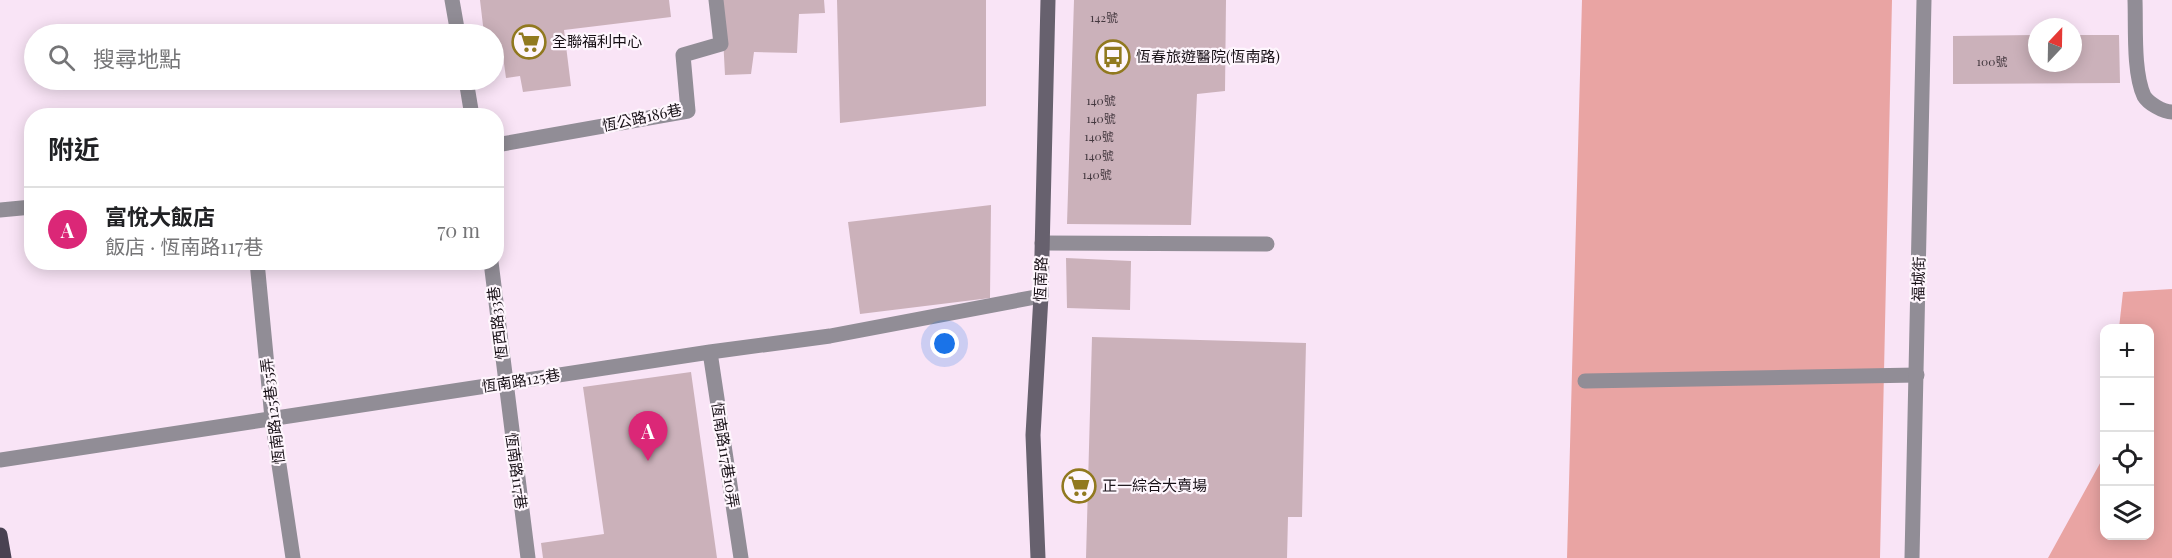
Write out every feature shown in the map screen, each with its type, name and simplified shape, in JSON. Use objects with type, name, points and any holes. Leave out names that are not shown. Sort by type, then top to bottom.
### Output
[{"type":"main road","points":[[0,535],[4,558]]},
{"type":"street","points":[[452,0],[456,24]]},
{"type":"street","name":"恆公路186巷","points":[[504,144],[688,111],[683,55],[721,44],[716,0]]},
{"type":"street","name":"恆南路","points":[[1038,558],[1033,435],[1041,296],[1048,0]]},
{"type":"street","name":"福城街","points":[[1912,558],[1924,0]]},
{"type":"street","points":[[2135,0],[2139,80],[2145,99],[2166,112],[2172,112]]},
{"type":"street","points":[[468,90],[471,108]]},
{"type":"street","points":[[0,210],[24,208]]},
{"type":"street","points":[[1042,243],[1267,244]]},
{"type":"street","name":"恆南路125巷35弄","points":[[258,270],[272,418],[293,558]]},
{"type":"street","name":"恆西路33巷","points":[[492,270],[505,384]]},
{"type":"street","name":"恆南路125巷","points":[[0,460],[710,352],[830,336],[1041,296]]},
{"type":"street","name":"恆南路117巷10弄","points":[[710,352],[741,558]]},
{"type":"street","points":[[1585,381],[1917,375]]},
{"type":"street","name":"恆南路117巷","points":[[505,384],[528,558]]},
{"type":"shaded area","points":[[1582,0],[1892,0],[1880,558],[1567,558]]},
{"type":"shaded area","points":[[2172,289],[2172,558],[2048,558],[2100,463],[2100,540],[2154,540],[2154,324],[2119,324],[2123,292]]},
{"type":"building","name":"全聯福利中心","points":[[480,0],[669,0],[671,17],[564,30],[571,86],[523,92],[520,76],[506,78],[504,24],[483,24]]},
{"type":"building","points":[[721,0],[824,0],[825,13],[799,14],[797,53],[754,52],[751,74],[725,75]]},
{"type":"building","points":[[837,0],[986,0],[986,106],[840,123]]},
{"type":"building","points":[[1074,0],[1226,0],[1225,91],[1197,94],[1191,225],[1067,224]]},
{"type":"building","points":[[2028,35],[2028,72],[2082,72],[2082,35],[2119,35],[2120,83],[1953,84],[1953,36]]},
{"type":"building","points":[[991,205],[990,298],[860,314],[848,222]]},
{"type":"building","points":[[1066,258],[1131,261],[1130,310],[1067,308]]},
{"type":"building","points":[[1092,337],[1306,343],[1302,517],[1288,517],[1287,558],[1086,558]]},
{"type":"building","points":[[691,372],[717,558],[543,558],[541,543],[604,534],[583,387]]},
{"type":"place","name":"全聯福利中心","points":[[529,42]]},
{"type":"place","name":"恆春旅遊醫院(恆南路)","points":[[1113,57]]},
{"type":"place","name":"富悅大飯店","points":[[648,461]]},
{"type":"place","name":"正一綜合大賣場","points":[[1079,486]]}]
